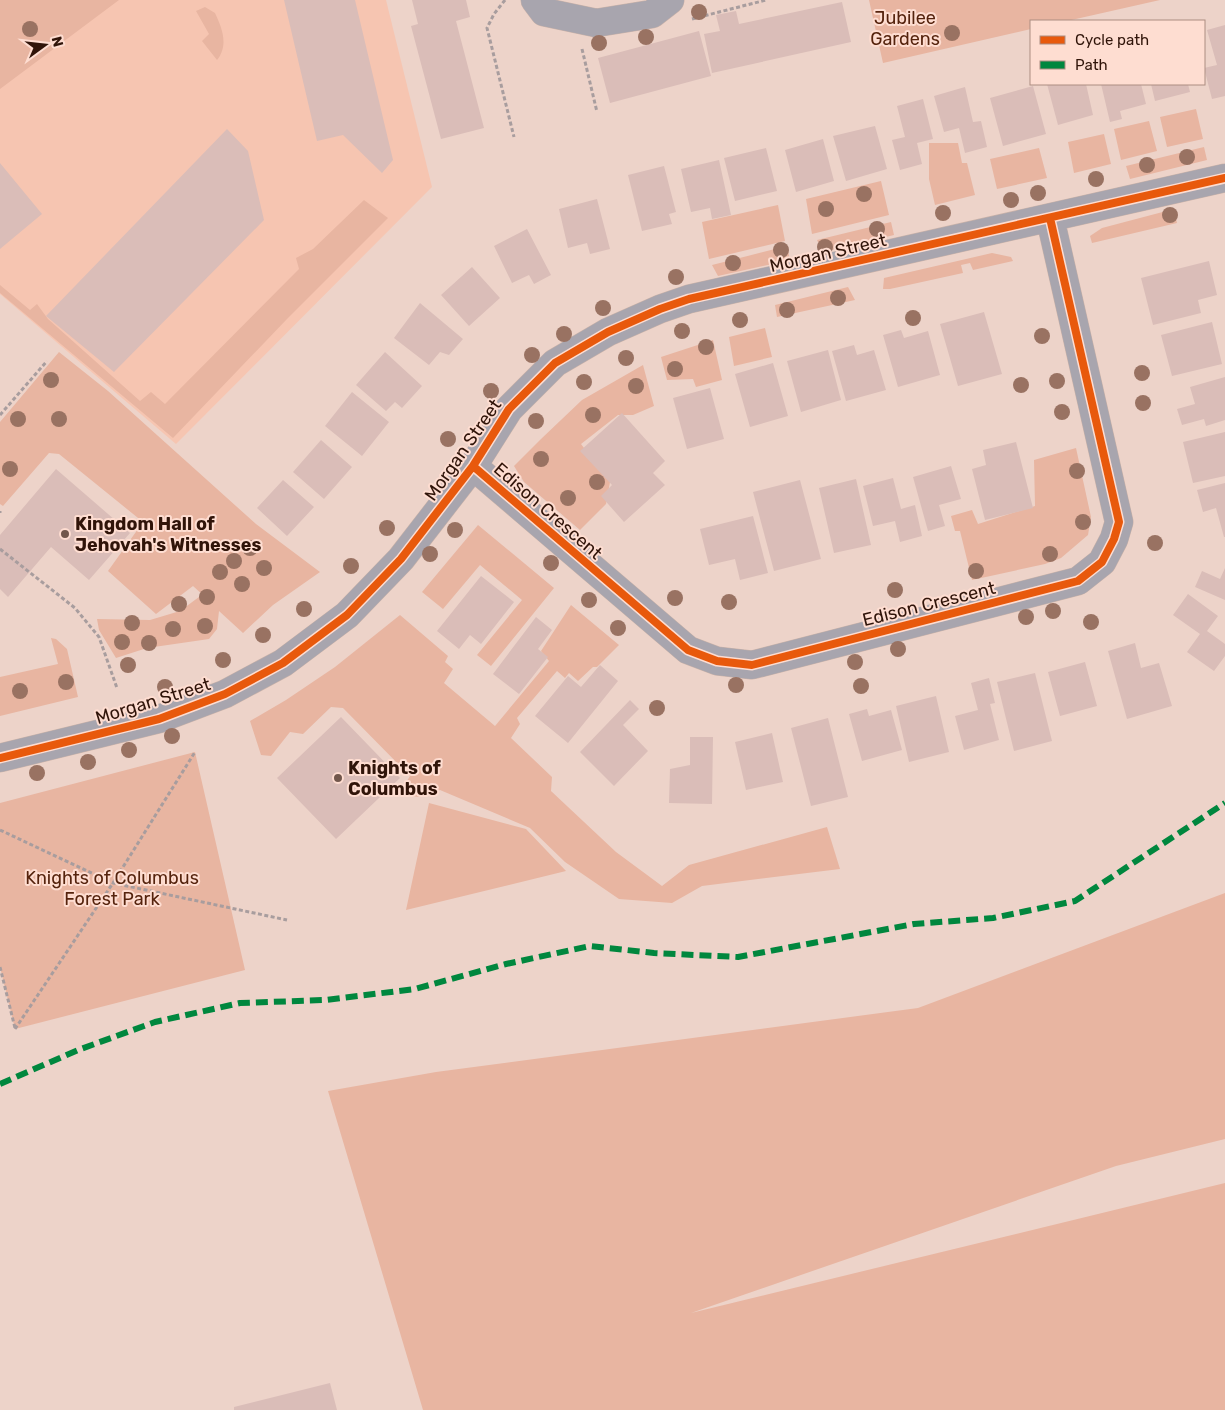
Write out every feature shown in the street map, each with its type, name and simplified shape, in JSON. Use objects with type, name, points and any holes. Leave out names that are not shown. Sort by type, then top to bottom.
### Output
[{"type":"street","points":[[535,0],[544,12],[596,23],[652,14],[670,0]]},
{"type":"street","name":"Morgan Street","points":[[0,758],[159,719],[225,694],[283,663],[347,615],[401,559],[473,466],[509,409],[554,363],[608,332],[660,309],[689,300],[1225,178]]},
{"type":"street","name":"Edison Crescent","points":[[473,466],[688,650],[717,661],[752,665],[1078,581],[1102,562],[1114,539],[1119,522],[1050,218]]},
{"type":"path","points":[[505,0],[494,14],[488,28],[514,137]]},
{"type":"path","points":[[581,45],[597,112]]},
{"type":"path","points":[[0,415],[47,361]]},
{"type":"path","points":[[0,549],[75,608],[99,637],[117,688]]},
{"type":"path","points":[[0,967],[15,1029],[113,883],[195,752]]},
{"type":"path","points":[[0,830],[113,883],[287,920]]},
{"type":"shaded area","points":[[3,0],[386,0],[432,187],[176,444],[0,294],[0,3]]},
{"type":"green space","points":[[0,0],[119,0],[0,89]]},
{"type":"green space","name":"Jubilee Gardens","points":[[869,0],[1160,0],[1071,20],[1030,20],[1030,29],[883,63]]},
{"type":"green space","points":[[205,7],[215,13],[222,31],[223,48],[217,60],[202,41],[209,34],[196,11]]},
{"type":"green space","points":[[1196,109],[1203,139],[1167,147],[1160,117]]},
{"type":"green space","points":[[1149,121],[1157,151],[1121,160],[1114,129]]},
{"type":"green space","points":[[1104,134],[1111,164],[1074,173],[1068,142]]},
{"type":"green space","points":[[929,143],[958,143],[962,163],[967,163],[975,195],[935,205],[929,179]]},
{"type":"green space","points":[[1204,147],[1207,160],[1130,179],[1126,166]]},
{"type":"green space","points":[[1039,148],[1047,178],[997,189],[990,159]]},
{"type":"green space","points":[[881,181],[889,215],[812,234],[806,199]]},
{"type":"green space","points":[[364,200],[388,218],[287,319],[173,438],[0,293],[0,285],[30,310],[37,304],[48,319],[140,401],[151,392],[165,404],[299,269],[296,258],[313,249]]},
{"type":"green space","points":[[778,205],[785,241],[709,259],[702,222]]},
{"type":"green space","points":[[1174,209],[1177,223],[1092,243],[1090,236],[1102,228]]},
{"type":"green space","points":[[891,222],[894,235],[823,252],[817,240]]},
{"type":"green space","points":[[787,246],[790,260],[718,276],[712,265]]},
{"type":"green space","points":[[992,253],[1011,257],[1013,261],[973,270],[970,263],[961,265],[963,273],[883,289],[884,278]]},
{"type":"green space","points":[[848,287],[855,300],[777,317],[775,305]]},
{"type":"green space","points":[[765,328],[772,357],[734,366],[729,337]]},
{"type":"green space","points":[[713,340],[722,380],[696,387],[693,379],[667,380],[661,357]]},
{"type":"green space","points":[[59,352],[108,391],[256,524],[320,572],[273,605],[243,633],[219,611],[217,629],[209,639],[147,648],[116,658],[99,630],[97,619],[150,620],[180,611],[199,597],[204,596],[193,586],[156,614],[108,571],[143,522],[59,454],[49,453],[3,506],[0,504],[0,422]]},
{"type":"green space","points":[[643,365],[654,406],[633,415],[618,415],[581,444],[610,482],[606,504],[580,530],[524,482],[514,466],[582,400]]},
{"type":"green space","points":[[1076,448],[1091,517],[1088,535],[1061,558],[1045,564],[972,580],[960,531],[955,531],[951,516],[972,510],[978,524],[1035,506],[1034,460]]},
{"type":"green space","points":[[478,525],[554,588],[491,666],[477,655],[522,600],[480,565],[443,609],[422,592]]},
{"type":"green space","points":[[571,605],[619,645],[597,667],[593,667],[578,681],[569,673],[565,678],[557,671],[517,718],[520,724],[511,738],[552,777],[551,791],[616,852],[662,886],[689,865],[827,827],[840,869],[702,886],[672,903],[619,899],[565,862],[530,828],[440,790],[419,797],[399,794],[410,776],[343,708],[331,707],[303,734],[290,732],[271,756],[261,755],[250,721],[286,700],[335,667],[400,615],[448,656],[445,662],[453,669],[444,683],[495,726],[549,661],[541,651]]},
{"type":"green space","points":[[51,638],[56,639],[67,649],[78,697],[0,716],[0,677],[58,664]]},
{"type":"green space","name":"Knights of Columbus Forest Park","points":[[195,752],[245,970],[15,1029],[0,967],[0,803]]},
{"type":"green space","points":[[429,803],[526,829],[566,871],[406,910]]},
{"type":"green space","points":[[1225,893],[1225,1139],[1116,1166],[691,1313],[1225,1183],[1225,1410],[423,1410],[328,1091],[436,1072],[918,1008]]},
{"type":"building","points":[[284,0],[355,0],[393,160],[382,173],[343,135],[317,141]]},
{"type":"building","points":[[412,0],[466,0],[470,17],[456,21],[484,128],[441,139],[411,26],[418,24]]},
{"type":"building","points":[[842,2],[851,42],[712,73],[704,34],[720,31],[716,15],[736,11],[739,24]]},
{"type":"building","points":[[1225,25],[1225,96],[1212,99],[1205,68],[1217,65],[1207,30]]},
{"type":"building","points":[[699,31],[711,76],[610,103],[598,58]]},
{"type":"building","points":[[1047,85],[1086,85],[1093,115],[1058,125]]},
{"type":"building","points":[[1101,85],[1141,85],[1146,104],[1120,111],[1122,119],[1110,122]]},
{"type":"building","points":[[1151,85],[1188,85],[1190,92],[1155,101]]},
{"type":"building","points":[[1033,86],[1046,134],[1003,146],[990,98]]},
{"type":"building","points":[[965,87],[973,122],[981,121],[987,147],[965,153],[959,128],[944,132],[934,96]]},
{"type":"building","points":[[923,99],[933,139],[917,143],[922,164],[900,170],[892,140],[905,137],[897,106]]},
{"type":"building","points":[[875,126],[887,169],[846,181],[833,136]]},
{"type":"building","points":[[227,129],[248,151],[264,220],[114,372],[46,316]]},
{"type":"building","points":[[823,139],[834,181],[796,192],[785,150]]},
{"type":"building","points":[[766,148],[777,191],[735,201],[724,158]]},
{"type":"building","points":[[719,160],[731,215],[712,219],[710,208],[691,212],[681,169]]},
{"type":"building","points":[[0,163],[42,214],[0,249]]},
{"type":"building","points":[[664,166],[676,212],[669,214],[672,224],[642,231],[628,175]]},
{"type":"building","points":[[597,199],[610,249],[590,254],[587,243],[568,248],[559,209]]},
{"type":"building","points":[[527,229],[551,275],[534,284],[529,275],[512,283],[494,246]]},
{"type":"building","points":[[1209,261],[1217,295],[1198,300],[1201,313],[1153,325],[1141,278]]},
{"type":"building","points":[[472,267],[500,298],[469,326],[441,295]]},
{"type":"building","points":[[420,303],[463,339],[449,355],[440,352],[429,365],[394,338]]},
{"type":"building","points":[[984,312],[1002,374],[958,386],[940,324]]},
{"type":"building","points":[[1212,322],[1222,364],[1172,376],[1161,335]]},
{"type":"building","points":[[901,330],[904,338],[928,331],[940,375],[898,387],[883,335]]},
{"type":"building","points":[[854,345],[857,355],[874,350],[886,390],[846,401],[832,351]]},
{"type":"building","points":[[828,350],[841,400],[801,412],[787,361]]},
{"type":"building","points":[[385,352],[422,386],[402,408],[395,402],[386,411],[356,385]]},
{"type":"building","points":[[773,363],[788,416],[750,427],[735,374]]},
{"type":"building","points":[[1225,377],[1225,420],[1206,426],[1204,419],[1182,425],[1177,409],[1195,404],[1190,387]]},
{"type":"building","points":[[710,388],[724,439],[687,449],[673,398]]},
{"type":"building","points":[[352,392],[389,422],[362,456],[325,426]]},
{"type":"building","points":[[622,413],[665,461],[653,473],[665,485],[624,522],[601,496],[612,485],[580,451]]},
{"type":"building","points":[[1225,432],[1225,476],[1193,483],[1183,442]]},
{"type":"building","points":[[321,440],[352,467],[324,499],[293,472]]},
{"type":"building","points":[[1016,442],[1033,508],[985,520],[972,469],[986,465],[983,450]]},
{"type":"building","points":[[951,466],[961,499],[939,505],[945,526],[928,531],[913,477]]},
{"type":"building","name":"Kingdom Hall of Jehovah's Witnesses","points":[[56,469],[130,533],[89,580],[51,547],[8,597],[0,589],[0,535]]},
{"type":"building","points":[[893,478],[901,509],[915,505],[922,536],[900,542],[895,521],[873,526],[863,486]]},
{"type":"building","points":[[856,479],[871,545],[834,553],[819,488]]},
{"type":"building","points":[[283,480],[314,507],[287,536],[257,508]]},
{"type":"building","points":[[800,480],[821,559],[774,571],[753,492]]},
{"type":"building","points":[[1225,483],[1224,537],[1216,508],[1203,512],[1197,490]]},
{"type":"building","points":[[753,516],[768,573],[740,580],[735,559],[709,565],[700,529]]},
{"type":"building","points":[[1225,568],[1225,600],[1195,587],[1202,571],[1220,579]]},
{"type":"building","points":[[481,576],[514,602],[481,644],[470,635],[459,649],[437,631]]},
{"type":"building","points":[[1188,594],[1218,616],[1207,631],[1225,644],[1225,656],[1214,671],[1187,652],[1200,634],[1173,615]]},
{"type":"building","points":[[536,617],[552,630],[538,649],[548,657],[519,694],[493,674]]},
{"type":"building","points":[[1135,643],[1141,668],[1159,663],[1172,706],[1127,719],[1108,651]]},
{"type":"building","points":[[1085,662],[1097,706],[1060,716],[1048,672]]},
{"type":"building","points":[[600,665],[618,681],[568,743],[535,716],[568,676],[581,687]]},
{"type":"building","points":[[1035,673],[1052,741],[1014,751],[997,682]]},
{"type":"building","points":[[989,678],[995,703],[990,704],[999,740],[964,750],[955,716],[978,710],[971,683]]},
{"type":"building","points":[[936,696],[949,752],[909,762],[896,706]]},
{"type":"building","points":[[630,700],[639,709],[623,725],[648,751],[614,786],[580,752]]},
{"type":"building","points":[[867,709],[869,716],[891,710],[902,750],[862,761],[849,714]]},
{"type":"building","name":"Knights of Columbus","points":[[341,717],[400,778],[336,839],[277,778]]},
{"type":"building","points":[[828,718],[848,797],[811,806],[791,728]]},
{"type":"building","points":[[772,733],[783,782],[746,790],[735,742]]},
{"type":"building","points":[[690,737],[713,737],[712,804],[669,803],[670,769],[690,765]]},
{"type":"building","points":[[330,1383],[337,1410],[234,1410],[234,1407]]},
{"type":"marked path","points":[[0,1084],[78,1050],[155,1022],[240,1003],[325,1000],[415,989],[506,964],[590,946],[654,953],[738,957],[914,924],[993,918],[1075,901],[1225,803]]},
{"type":"cycle path","points":[[0,758],[159,719],[225,694],[283,663],[347,615],[401,559],[473,466],[509,409],[555,363],[608,332],[660,309],[689,299],[1225,178]]},
{"type":"cycle path","points":[[473,466],[688,650],[717,661],[752,665],[1078,581],[1102,562],[1114,539],[1119,522],[1050,218]]},
{"type":"place","name":"Kingdom Hall of Jehovah's Witnesses","points":[[65,534]]},
{"type":"place","name":"Knights of Columbus","points":[[338,778]]}]
